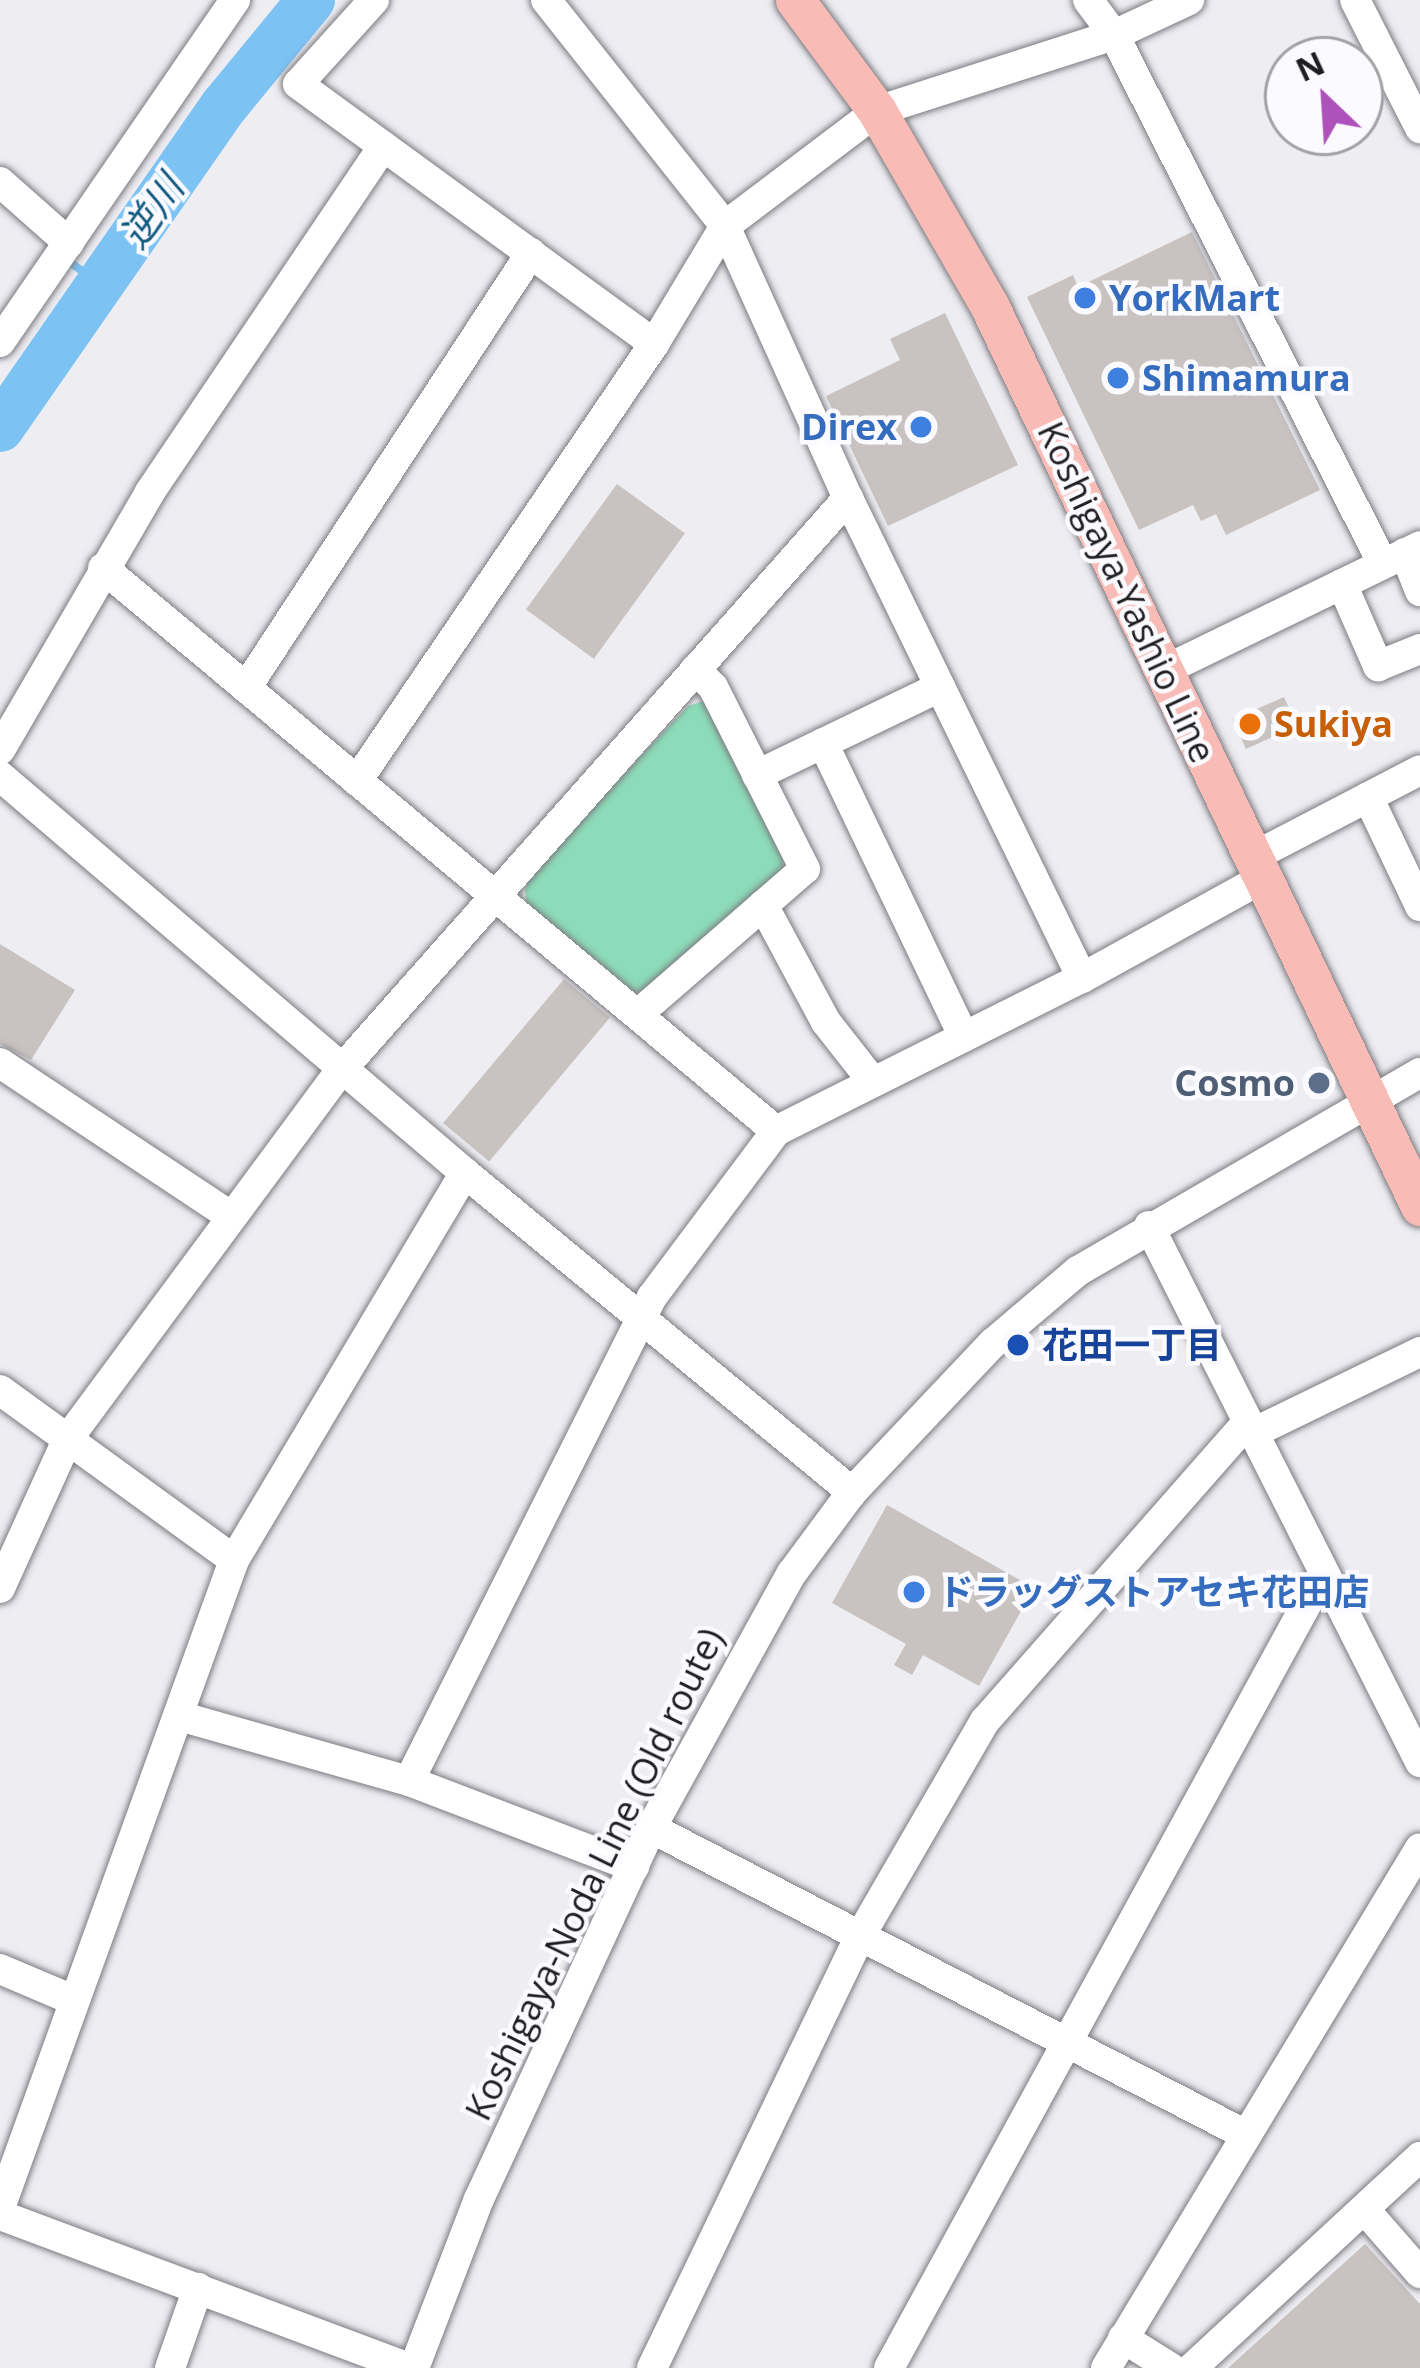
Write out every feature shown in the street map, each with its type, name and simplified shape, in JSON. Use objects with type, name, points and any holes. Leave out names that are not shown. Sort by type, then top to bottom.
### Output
[{"type":"main road","name":"Koshigaya-Yashio Line","points":[[795,0],[877,111],[989,304],[1420,1206]]},
{"type":"street","points":[[0,342],[235,0]]},
{"type":"street","points":[[374,0],[298,84],[654,344]]},
{"type":"street","points":[[545,0],[724,226],[848,499],[1082,978]]},
{"type":"street","points":[[1088,0],[1114,35],[1420,591]]},
{"type":"street","points":[[357,781],[654,344],[724,226],[877,111],[1114,35],[1189,0]]},
{"type":"street","points":[[1355,0],[1416,110]]},
{"type":"street","points":[[0,750],[103,568],[383,146]]},
{"type":"street","points":[[0,182],[69,243]]},
{"type":"street","points":[[246,688],[531,253]]},
{"type":"street","points":[[0,1588],[67,1441],[342,1069],[494,891],[848,499]]},
{"type":"street","points":[[1165,670],[1402,554]]},
{"type":"street","points":[[103,568],[776,1131]]},
{"type":"street","points":[[1342,584],[1378,665],[1420,649]]},
{"type":"street","points":[[638,1014],[805,869],[713,687],[694,669]]},
{"type":"street","points":[[757,775],[940,687]]},
{"type":"street","points":[[824,743],[964,1037]]},
{"type":"street","points":[[409,1780],[641,1320],[776,1131],[1082,978],[1368,797],[1420,770]]},
{"type":"street","points":[[0,776],[465,1173],[852,1492]]},
{"type":"street","points":[[1368,797],[1418,895]]},
{"type":"street","points":[[763,905],[826,1022],[873,1082]]},
{"type":"street","points":[[0,1064],[232,1217]]},
{"type":"street","name":"Koshigaya-Noda Line (Old route)","points":[[411,2368],[488,2179],[652,1828],[792,1573],[852,1492],[993,1343],[1078,1271],[1420,1073]]},
{"type":"street","points":[[411,2368],[0,2212],[234,1559],[465,1173]]},
{"type":"street","points":[[1150,1226],[1248,1429],[1420,1762]]},
{"type":"street","points":[[652,2368],[859,1938],[985,1720],[1248,1429],[1420,1352]]},
{"type":"street","points":[[0,1390],[234,1559]]},
{"type":"street","points":[[889,2368],[1323,1574]]},
{"type":"street","points":[[179,1716],[409,1780],[634,1867]]},
{"type":"street","points":[[652,1828],[1246,2135]]},
{"type":"street","points":[[1106,2368],[1420,1848]]},
{"type":"street","points":[[0,1969],[73,2000]]},
{"type":"street","points":[[1192,2368],[1420,2157]]},
{"type":"street","points":[[1364,2210],[1420,2272]]},
{"type":"street","points":[[170,2368],[198,2288]]},
{"type":"street","points":[[1124,2338],[1171,2368]]},
{"type":"green space","points":[[703,701],[713,708],[783,857],[783,868],[645,990],[634,992],[527,905],[525,890],[533,871],[688,706]]},
{"type":"building","points":[[1192,232],[1320,490],[1226,535],[1216,514],[1201,521],[1193,505],[1139,530],[1027,297],[1073,275],[1078,287]]},
{"type":"building","points":[[945,313],[1018,465],[888,526],[826,396],[900,360],[890,339]]},
{"type":"building","points":[[617,484],[685,533],[594,659],[526,609]]},
{"type":"building","points":[[1284,697],[1297,726],[1246,749],[1233,720]]},
{"type":"building","points":[[0,944],[75,990],[31,1060],[0,1044]]},
{"type":"building","points":[[564,979],[610,1018],[489,1162],[443,1123]]},
{"type":"building","points":[[887,1505],[1034,1588],[979,1686],[923,1655],[912,1675],[894,1665],[906,1644],[832,1603]]},
{"type":"building","points":[[1365,2244],[1420,2304],[1420,2368],[1228,2368]]},
{"type":"waterway","name":"逆川","points":[[0,428],[224,106],[311,0]]},
{"type":"waterway","points":[[71,263],[100,284]]},
{"type":"place","name":"YorkMart","points":[[1085,298]]},
{"type":"place","name":"Shimamura","points":[[1118,378]]},
{"type":"place","name":"Direx","points":[[921,427]]},
{"type":"place","name":"Sukiya","points":[[1250,724]]},
{"type":"place","name":"Cosmo","points":[[1319,1083]]},
{"type":"place","name":"花田一丁目","points":[[1018,1345]]},
{"type":"place","name":"ドラッグストアセキ花田店","points":[[914,1592]]}]
